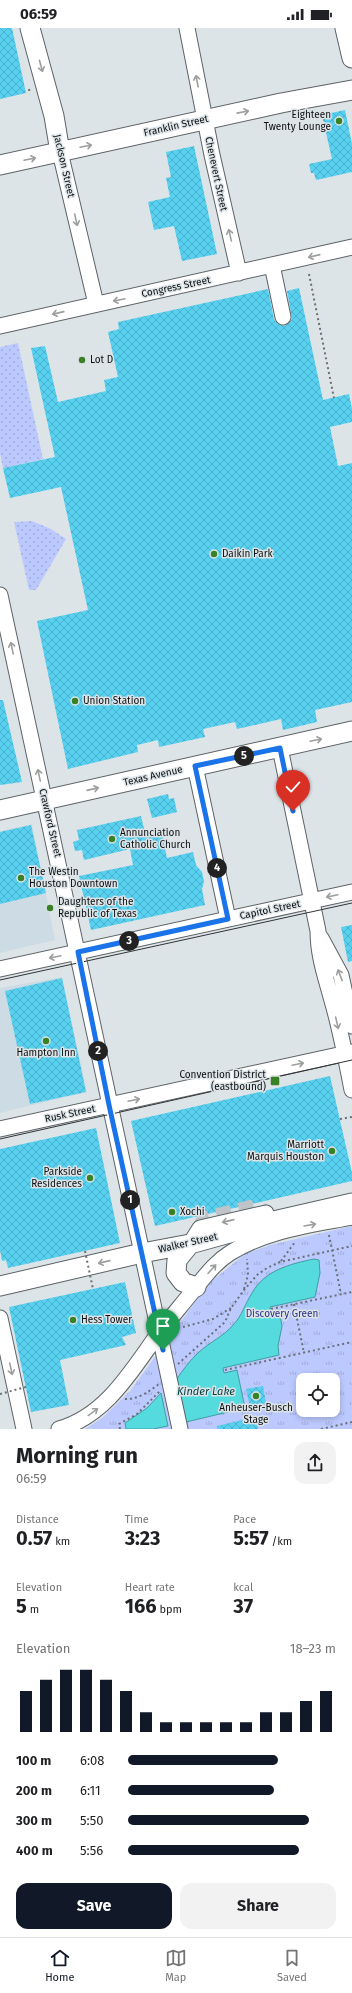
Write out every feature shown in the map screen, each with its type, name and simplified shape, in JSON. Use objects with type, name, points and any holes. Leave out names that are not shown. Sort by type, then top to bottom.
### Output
[{"type":"main road","name":"Jackson Street","points":[[30,28],[52,109],[60,152]]},
{"type":"main road","points":[[345,28],[352,58]]},
{"type":"main road","name":"Franklin Street","points":[[0,165],[205,120],[352,90]]},
{"type":"main road","name":"Texas Avenue","points":[[0,810],[352,731]]},
{"type":"main road","name":"Walker Street","points":[[0,1286],[142,1253],[271,1228],[352,1203]]},
{"type":"main road","points":[[190,1244],[177,1260],[176,1273],[183,1282],[196,1288]]},
{"type":"street","name":"Chenevert Street","points":[[187,28],[205,120],[239,273]]},
{"type":"street","name":"Jackson Street","points":[[60,152],[96,304]]},
{"type":"street","name":"Congress Street","points":[[0,326],[352,247]]},
{"type":"street","points":[[272,265],[283,317]]},
{"type":"street","name":"Crawford Street","points":[[0,595],[180,1429]]},
{"type":"street","points":[[280,748],[318,931],[318,947],[323,973],[348,1053],[352,1090]]},
{"type":"street","points":[[195,766],[228,919]]},
{"type":"street","name":"Capitol Street","points":[[0,969],[352,892]]},
{"type":"street","points":[[318,931],[341,975],[352,1026]]},
{"type":"street","name":"Rusk Street","points":[[0,1129],[348,1053]]},
{"type":"street","points":[[59,1429],[86,1417],[110,1398],[124,1383],[159,1333],[212,1267],[231,1252],[271,1228],[288,1229],[352,1218]]},
{"type":"street","points":[[0,1318],[24,1429]]},
{"type":"path","points":[[29,89],[30,94]]},
{"type":"path","points":[[309,274],[334,398]]},
{"type":"path","points":[[340,1119],[352,1117]]},
{"type":"path","points":[[329,1235],[341,1294]]},
{"type":"path","points":[[280,1262],[295,1242]]},
{"type":"path","points":[[120,1429],[119,1424],[146,1406],[187,1354],[225,1322],[231,1308],[244,1290],[262,1271],[280,1262],[352,1246]]},
{"type":"path","points":[[85,1251],[93,1289]]},
{"type":"path","points":[[244,1290],[248,1275],[247,1259]]},
{"type":"path","points":[[271,1309],[352,1292]]},
{"type":"path","points":[[294,1304],[304,1353]]},
{"type":"path","points":[[182,1327],[213,1319],[231,1308]]},
{"type":"path","points":[[225,1370],[352,1342]]},
{"type":"path","points":[[110,1398],[130,1399],[138,1397],[169,1378]]},
{"type":"path","points":[[0,1394],[26,1387]]},
{"type":"path","points":[[321,1429],[352,1422]]},
{"type":"shaded area","points":[[32,824],[55,940],[0,953],[0,831]]},
{"type":"shaded area","name":"Hampton Inn","points":[[62,977],[87,1092],[0,1113],[0,988]]},
{"type":"green space","points":[[18,343],[43,459],[3,468],[0,453],[0,347]]},
{"type":"green space","points":[[32,521],[51,529],[66,539],[36,590],[29,590],[14,522]]},
{"type":"green space","name":"Discovery Green","points":[[352,1226],[352,1429],[85,1429],[102,1418],[130,1391],[209,1283],[245,1254],[270,1245]]},
{"type":"water","name":"Kinder Lake","points":[[314,1259],[319,1260],[320,1273],[315,1297],[270,1307],[271,1312],[279,1310],[282,1326],[278,1346],[279,1355],[223,1368],[224,1373],[237,1370],[245,1408],[186,1422],[176,1380],[187,1365],[199,1352],[233,1325],[241,1314],[257,1285],[271,1273],[296,1263]]},
{"type":"water","points":[[161,1393],[168,1426],[153,1429],[126,1429],[125,1423],[147,1408]]},
{"type":"building","points":[[0,28],[12,28],[26,93],[0,99]]},
{"type":"building","points":[[345,110],[352,144],[352,172],[316,180],[314,173],[311,173],[309,164],[332,159],[322,115]]},
{"type":"building","points":[[194,146],[217,254],[182,261],[174,226],[154,230],[148,202],[170,197],[166,178],[171,177],[166,152]]},
{"type":"building","name":"Daikin Park","points":[[299,288],[323,400],[349,394],[352,409],[352,422],[330,427],[338,466],[352,463],[352,702],[315,710],[317,722],[283,730],[281,719],[237,729],[235,722],[203,729],[205,737],[159,747],[158,740],[137,745],[138,752],[68,769],[37,621],[88,610],[61,487],[10,498],[3,468],[55,457],[31,348],[45,346],[58,402],[106,391],[104,380],[118,377],[108,332],[119,329],[118,322],[268,289],[274,319],[277,323],[284,326],[292,319],[287,291]]},
{"type":"building","points":[[0,700],[3,700],[22,782],[0,785]]},
{"type":"building","points":[[168,794],[169,799],[174,798],[177,812],[152,818],[147,799]]},
{"type":"building","points":[[141,816],[146,837],[162,834],[167,858],[193,852],[196,865],[202,872],[204,882],[202,889],[205,905],[91,930],[79,876],[133,865],[130,849],[84,860],[82,850],[75,851],[73,842],[79,840],[77,830]]},
{"type":"building","name":"The Westin Houston Downtown","points":[[31,825],[46,893],[0,904],[0,832]]},
{"type":"building","points":[[352,925],[352,961],[348,962],[341,927]]},
{"type":"building","name":"Hampton Inn","points":[[62,978],[86,1092],[30,1104],[5,991]]},
{"type":"building","points":[[330,1076],[352,1173],[352,1181],[155,1226],[131,1121]]},
{"type":"building","points":[[96,1128],[120,1243],[8,1268],[6,1260],[2,1261],[0,1250],[0,1149]]},
{"type":"building","name":"Hess Tower","points":[[125,1282],[136,1333],[122,1337],[126,1345],[60,1360],[69,1405],[31,1412],[9,1307]]},
{"type":"building","name":"Anheuser-Busch Stage","points":[[263,1386],[266,1403],[250,1407],[246,1389]]},
{"type":"building","points":[[255,1417],[258,1429],[217,1429],[217,1426]]},
{"type":"tunnel","points":[[200,1228],[204,1219],[257,1206],[266,1213]]},
{"type":"tram line","points":[[0,980],[352,903]]},
{"type":"tram line","points":[[0,1139],[352,1060]]},
{"type":"place","name":"Eighteen Twenty Lounge","points":[[339,121]]},
{"type":"place","name":"Lot D","points":[[82,360]]},
{"type":"place","name":"Daikin Park","points":[[214,554]]},
{"type":"place","name":"Union Station","points":[[75,701]]},
{"type":"place","name":"Annunciation Catholic Church","points":[[112,839]]},
{"type":"place","name":"The Westin Houston Downtown","points":[[21,878]]},
{"type":"place","name":"Daughters of the Republic of Texas","points":[[50,908]]},
{"type":"place","name":"Hampton Inn","points":[[46,1041]]},
{"type":"place","name":"Convention District (eastbound)","points":[[275,1081]]},
{"type":"place","name":"Marriott Marquis Houston","points":[[332,1151]]},
{"type":"place","name":"Parkside Residences","points":[[90,1178]]},
{"type":"place","name":"Xochi","points":[[172,1212]]},
{"type":"place","name":"Hess Tower","points":[[73,1320]]},
{"type":"place","name":"Anheuser-Busch Stage","points":[[256,1396]]},
{"type":"route","points":[[163,1350],[109,1105],[78,952],[228,919],[195,766],[280,748],[293,811]]}]
